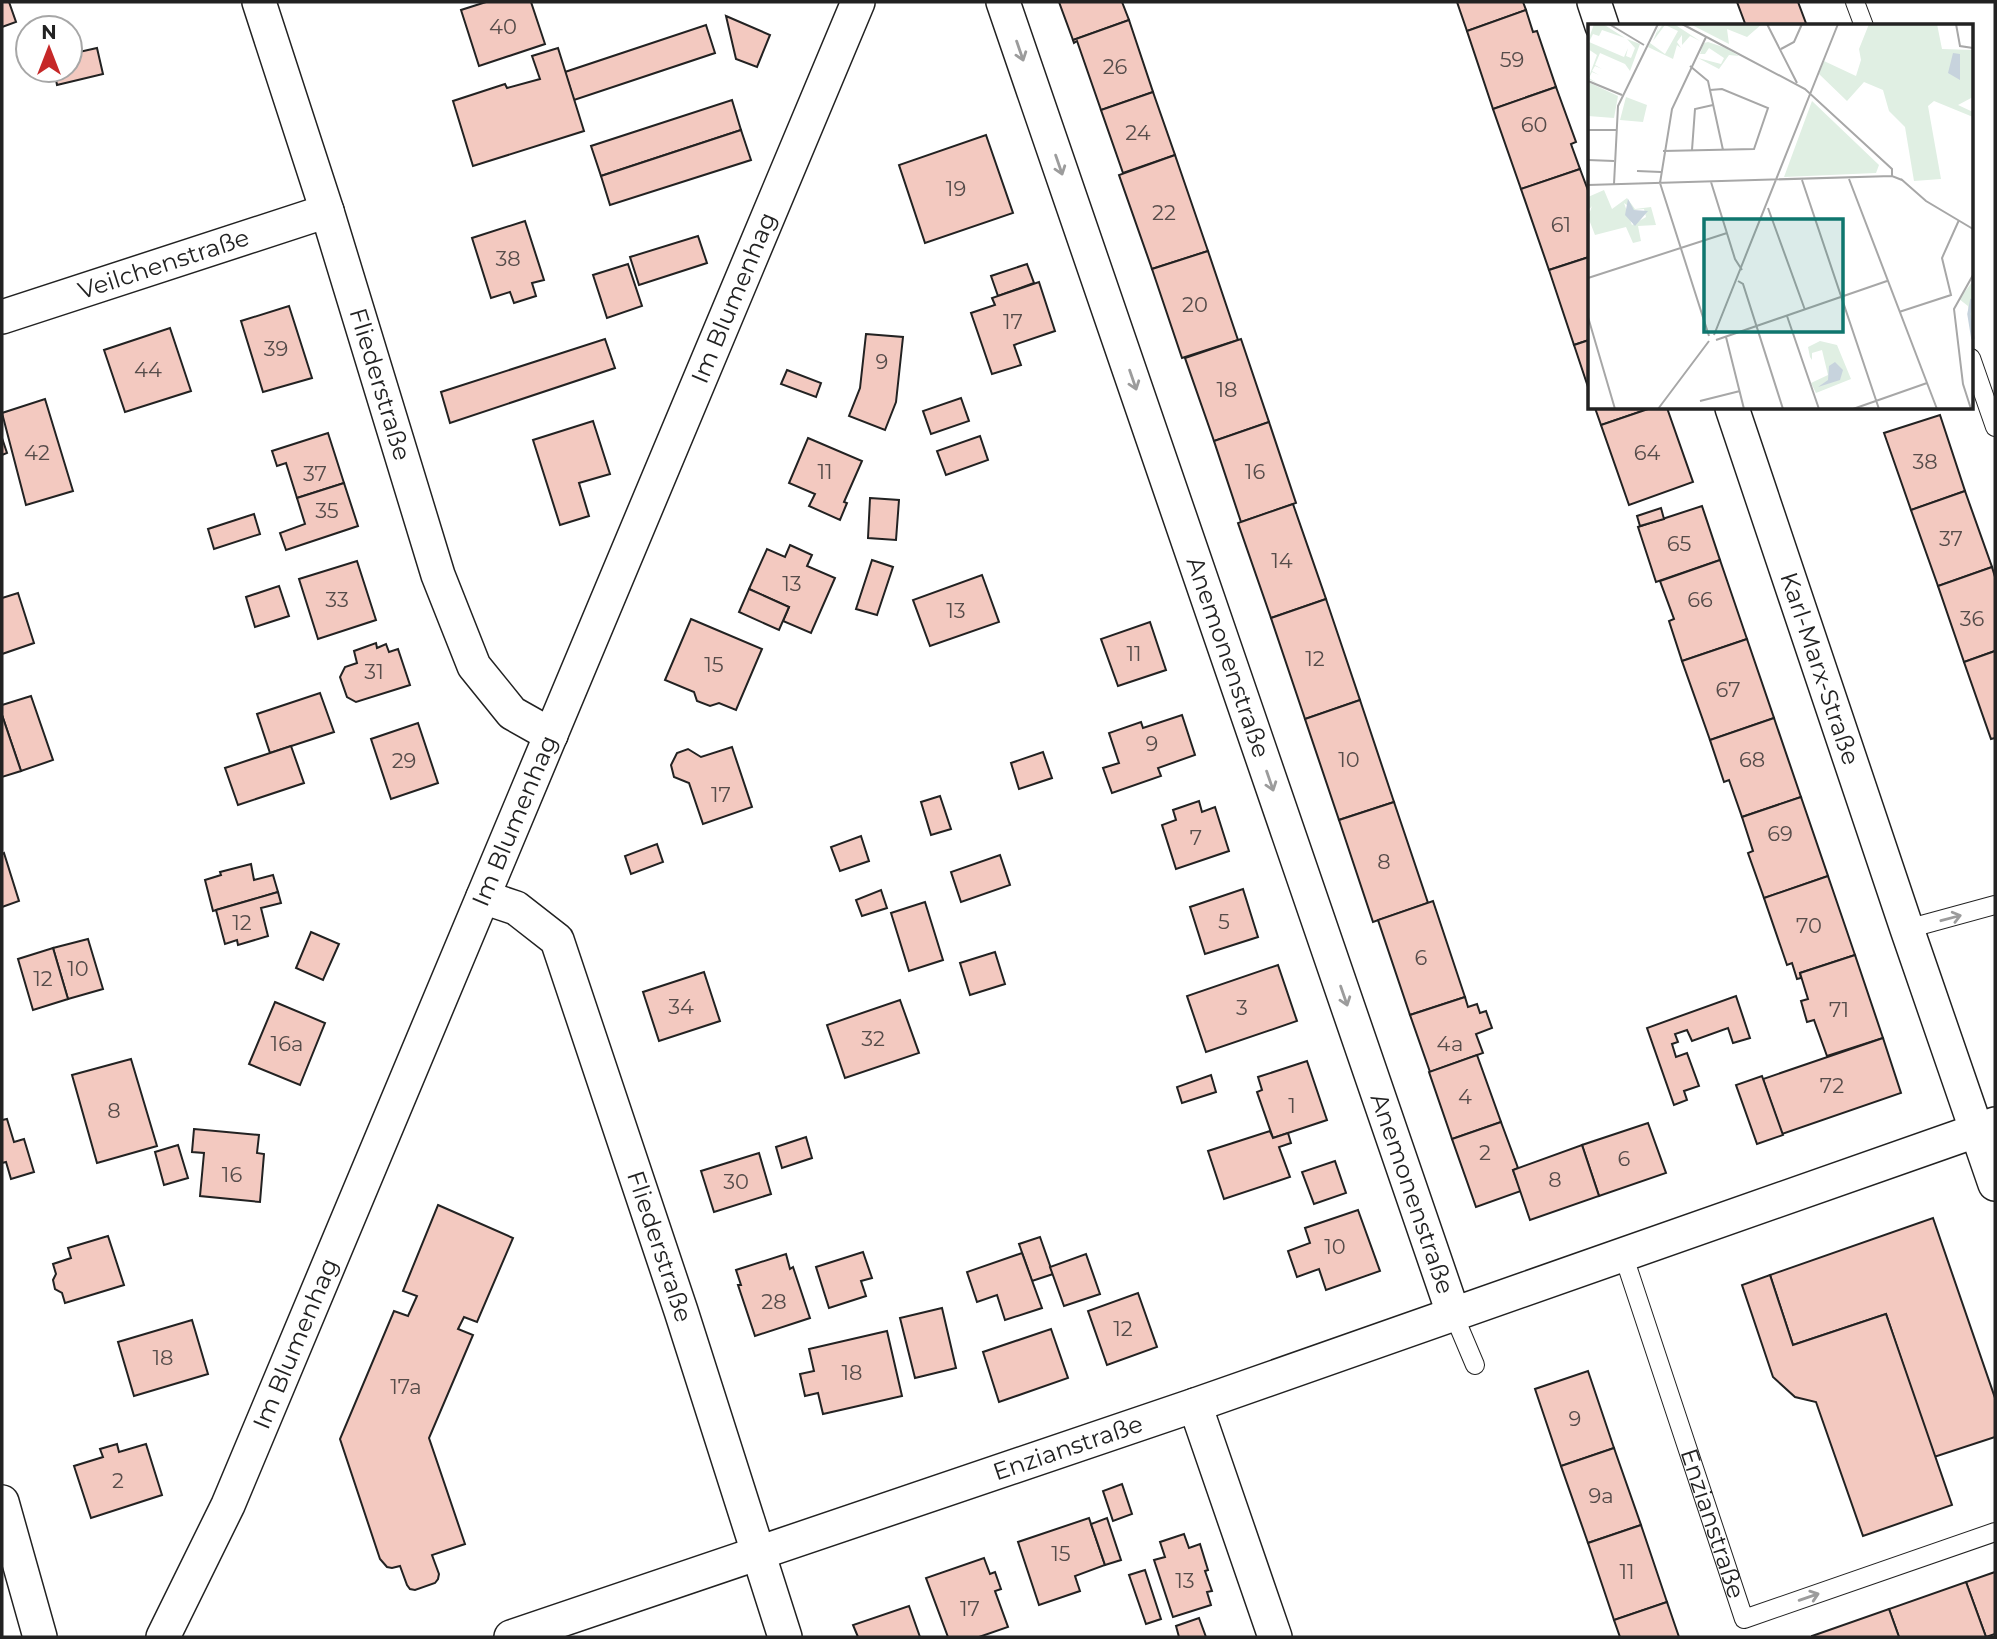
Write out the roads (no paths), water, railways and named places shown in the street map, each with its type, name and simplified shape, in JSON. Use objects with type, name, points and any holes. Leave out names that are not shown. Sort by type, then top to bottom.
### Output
[{"type":"street","name":"Fliederstraße","points":[[259,2],[327,211],[438,575],[474,666],[512,713],[551,736]]},
{"type":"street","name":"Im Blumenhag","points":[[163,1637],[228,1504],[858,2]]},
{"type":"street","name":"Anemonenstraße","points":[[1003,2],[1452,1313]]},
{"type":"street","points":[[1594,2],[1601,24]]},
{"type":"street","name":"Veilchenstraße","points":[[2,317],[327,211]]},
{"type":"street","name":"Karl-Marx-Straße","points":[[1733,410],[1907,929],[1986,1126],[1995,1184]]},
{"type":"street","name":"Fliederstraße","points":[[483,897],[516,908],[557,940],[681,1311],[785,1637]]},
{"type":"street","name":"Enzianstraße","points":[[511,1637],[1195,1405],[1986,1126]]},
{"type":"street","points":[[1195,1405],[1275,1637]]},
{"type":"street","points":[[2,1503],[40,1637]]},
{"type":"lane","points":[[1856,2],[1863,24]]},
{"type":"lane","points":[[1972,361],[1995,427]]},
{"type":"lane","points":[[1907,929],[1995,905]]},
{"type":"lane","name":"Enzianstraße","points":[[1623,1254],[1744,1619],[1995,1532]]},
{"type":"lane","points":[[1452,1313],[1475,1365]]}]
